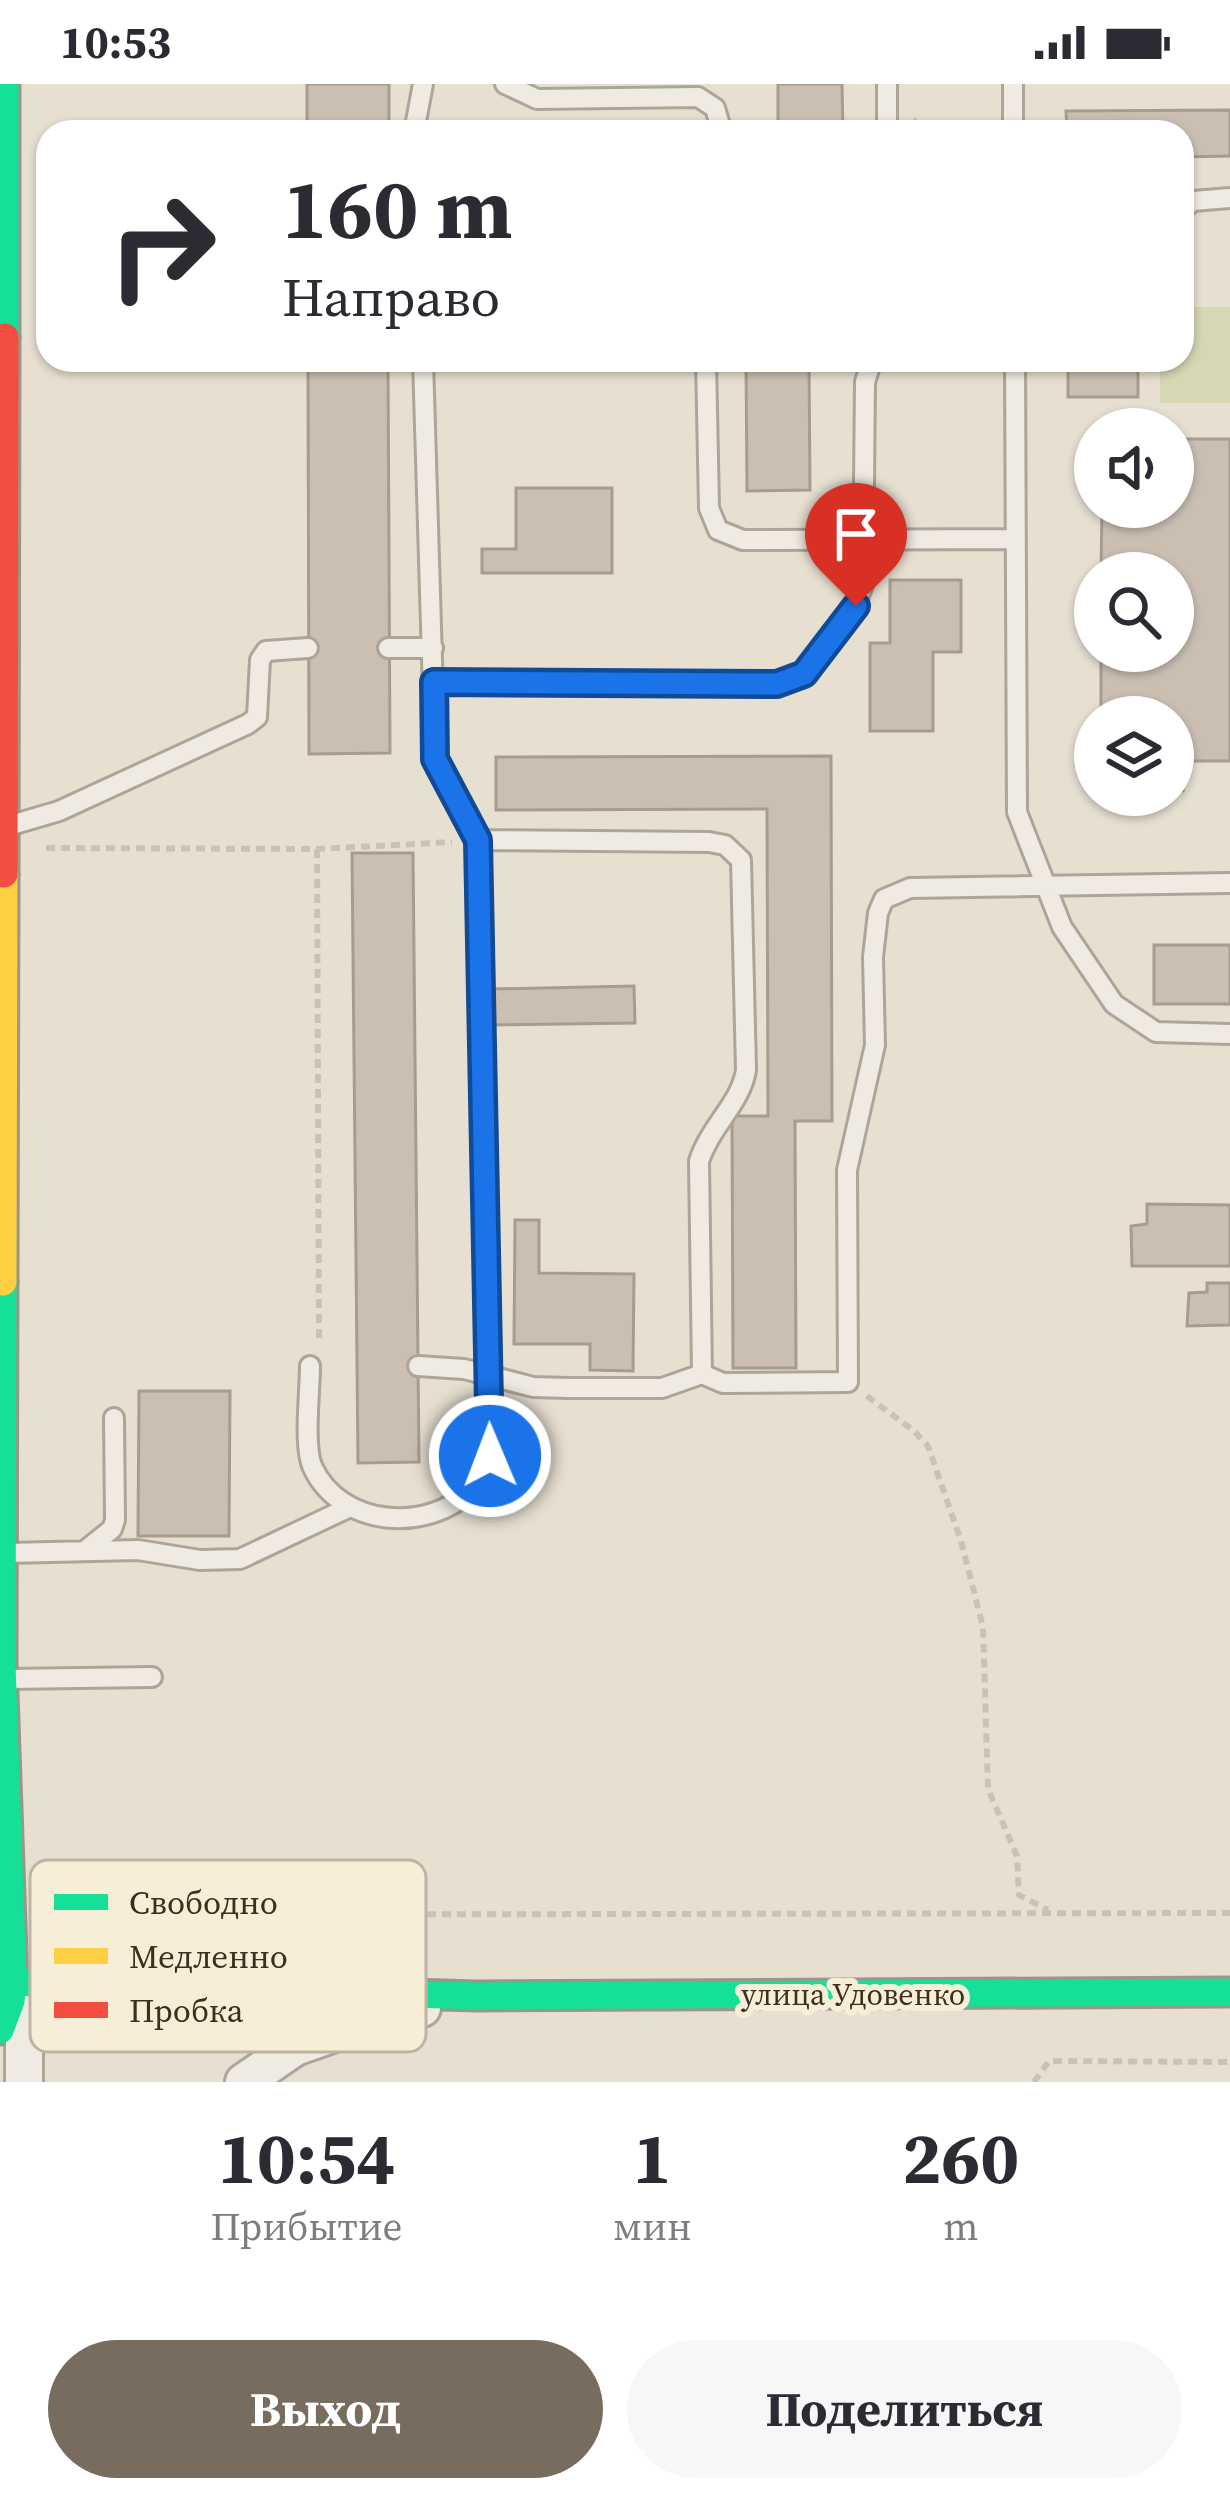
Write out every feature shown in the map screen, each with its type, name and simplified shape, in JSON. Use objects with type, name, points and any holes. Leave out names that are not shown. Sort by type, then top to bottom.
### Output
[{"type":"street","points":[[5,84],[0,711],[4,837],[2,1669],[10,1915],[6,1999],[24,2032],[23,2082]]},
{"type":"street","name":"улица Удовенко","points":[[426,1996],[1230,1992]]},
{"type":"street","name":"улица Удовенко","points":[[426,2007],[476,1996]]},
{"type":"street","name":"улица Удовенко","points":[[244,2082],[288,2052]]},
{"type":"lane","points":[[416,120],[423,84]]},
{"type":"lane","points":[[505,84],[538,99],[698,97],[715,108],[718,120]]},
{"type":"lane","points":[[887,84],[887,120]]},
{"type":"lane","points":[[1012,84],[1013,120]]},
{"type":"lane","points":[[1194,201],[1230,198]]},
{"type":"lane","points":[[310,1366],[310,1464],[333,1498],[365,1515],[419,1517],[445,1510],[475,1487],[490,1456],[478,840],[435,759],[423,372]]},
{"type":"lane","points":[[706,372],[709,508],[718,530],[743,540],[1016,539]]},
{"type":"lane","points":[[434,682],[758,685],[793,680],[813,665],[856,606],[863,586],[868,372]]},
{"type":"lane","points":[[1015,372],[1018,812],[1062,927],[1114,1004],[1156,1032],[1230,1034]]},
{"type":"lane","points":[[4,837],[248,724],[257,717],[260,660],[266,651],[308,648]]},
{"type":"lane","points":[[388,648],[433,648]]},
{"type":"lane","points":[[478,840],[709,842],[725,845],[741,860],[746,1070],[737,1096],[708,1135],[700,1161],[702,1374]]},
{"type":"lane","points":[[702,1374],[723,1383],[848,1382],[847,1170],[875,1045],[873,957],[884,899],[910,888],[1230,883]]},
{"type":"lane","points":[[418,1366],[489,1375],[533,1387],[662,1388],[702,1374]]},
{"type":"lane","points":[[87,1549],[112,1529],[115,1520],[114,1418]]},
{"type":"lane","points":[[2,1553],[138,1550],[200,1560],[241,1559],[350,1507]]},
{"type":"lane","points":[[2,1669],[152,1677]]},
{"type":"path","points":[[4,837],[317,849],[478,840]]},
{"type":"path","points":[[317,849],[319,1342]]},
{"type":"path","points":[[848,1382],[928,1446],[962,1541],[982,1627],[988,1789],[1017,1856],[1019,1895],[1051,1912]]},
{"type":"path","points":[[426,1914],[1230,1913]]},
{"type":"path","points":[[10,1915],[30,1915]]},
{"type":"path","points":[[1034,2082],[1049,2061],[1230,2062]]},
{"type":"green space","points":[[1194,307],[1230,307],[1230,403],[1160,403],[1160,372],[1194,372]]},
{"type":"building","points":[[307,84],[389,84],[389,120],[307,120]]},
{"type":"building","points":[[778,84],[842,84],[843,120],[778,120]]},
{"type":"building","points":[[1230,110],[1230,156],[1194,157],[1194,120],[1066,120],[1066,111]]},
{"type":"building","points":[[308,372],[388,372],[390,753],[309,754]]},
{"type":"building","points":[[746,372],[809,372],[810,490],[747,491]]},
{"type":"building","points":[[1068,372],[1138,372],[1138,397],[1068,397]]},
{"type":"building","points":[[1194,439],[1230,439],[1230,761],[1194,761],[1194,696],[1101,696],[1101,672],[1194,672],[1194,552],[1101,552],[1102,528],[1194,528]]},
{"type":"building","points":[[516,488],[612,488],[612,573],[482,573],[482,549],[516,549]]},
{"type":"building","points":[[890,580],[961,580],[961,652],[933,652],[933,731],[870,731],[870,643],[890,643]]},
{"type":"building","points":[[831,756],[832,1121],[795,1121],[796,1368],[733,1368],[732,1116],[768,1116],[767,809],[496,810],[496,757]]},
{"type":"building","points":[[352,853],[413,853],[419,1462],[358,1463]]},
{"type":"building","points":[[1154,945],[1230,945],[1230,1004],[1154,1004]]},
{"type":"building","points":[[634,986],[635,1023],[493,1025],[492,989]]},
{"type":"building","points":[[1147,1204],[1230,1205],[1230,1266],[1132,1266],[1131,1226],[1147,1224]]},
{"type":"building","points":[[515,1220],[539,1220],[539,1273],[634,1274],[633,1371],[590,1370],[590,1344],[514,1344]]},
{"type":"building","points":[[1207,1283],[1230,1283],[1230,1325],[1187,1326],[1189,1293],[1207,1292]]},
{"type":"building","points":[[139,1391],[230,1391],[229,1536],[138,1536]]},
{"type":"traffic: fast","points":[[5,84],[5,337]]},
{"type":"traffic: fast","points":[[0,2030],[13,1982],[2,1664],[3,1282]]},
{"type":"traffic: fast","points":[[13,1982],[30,1983]]},
{"type":"traffic: fast","points":[[426,1994],[1230,1992]]},
{"type":"traffic: slow","points":[[3,1282],[4,874]]},
{"type":"traffic: jam","points":[[4,874],[5,337]]},
{"type":"route","points":[[490,1456],[478,840],[435,759],[434,682],[777,684],[804,674],[856,606]]}]
